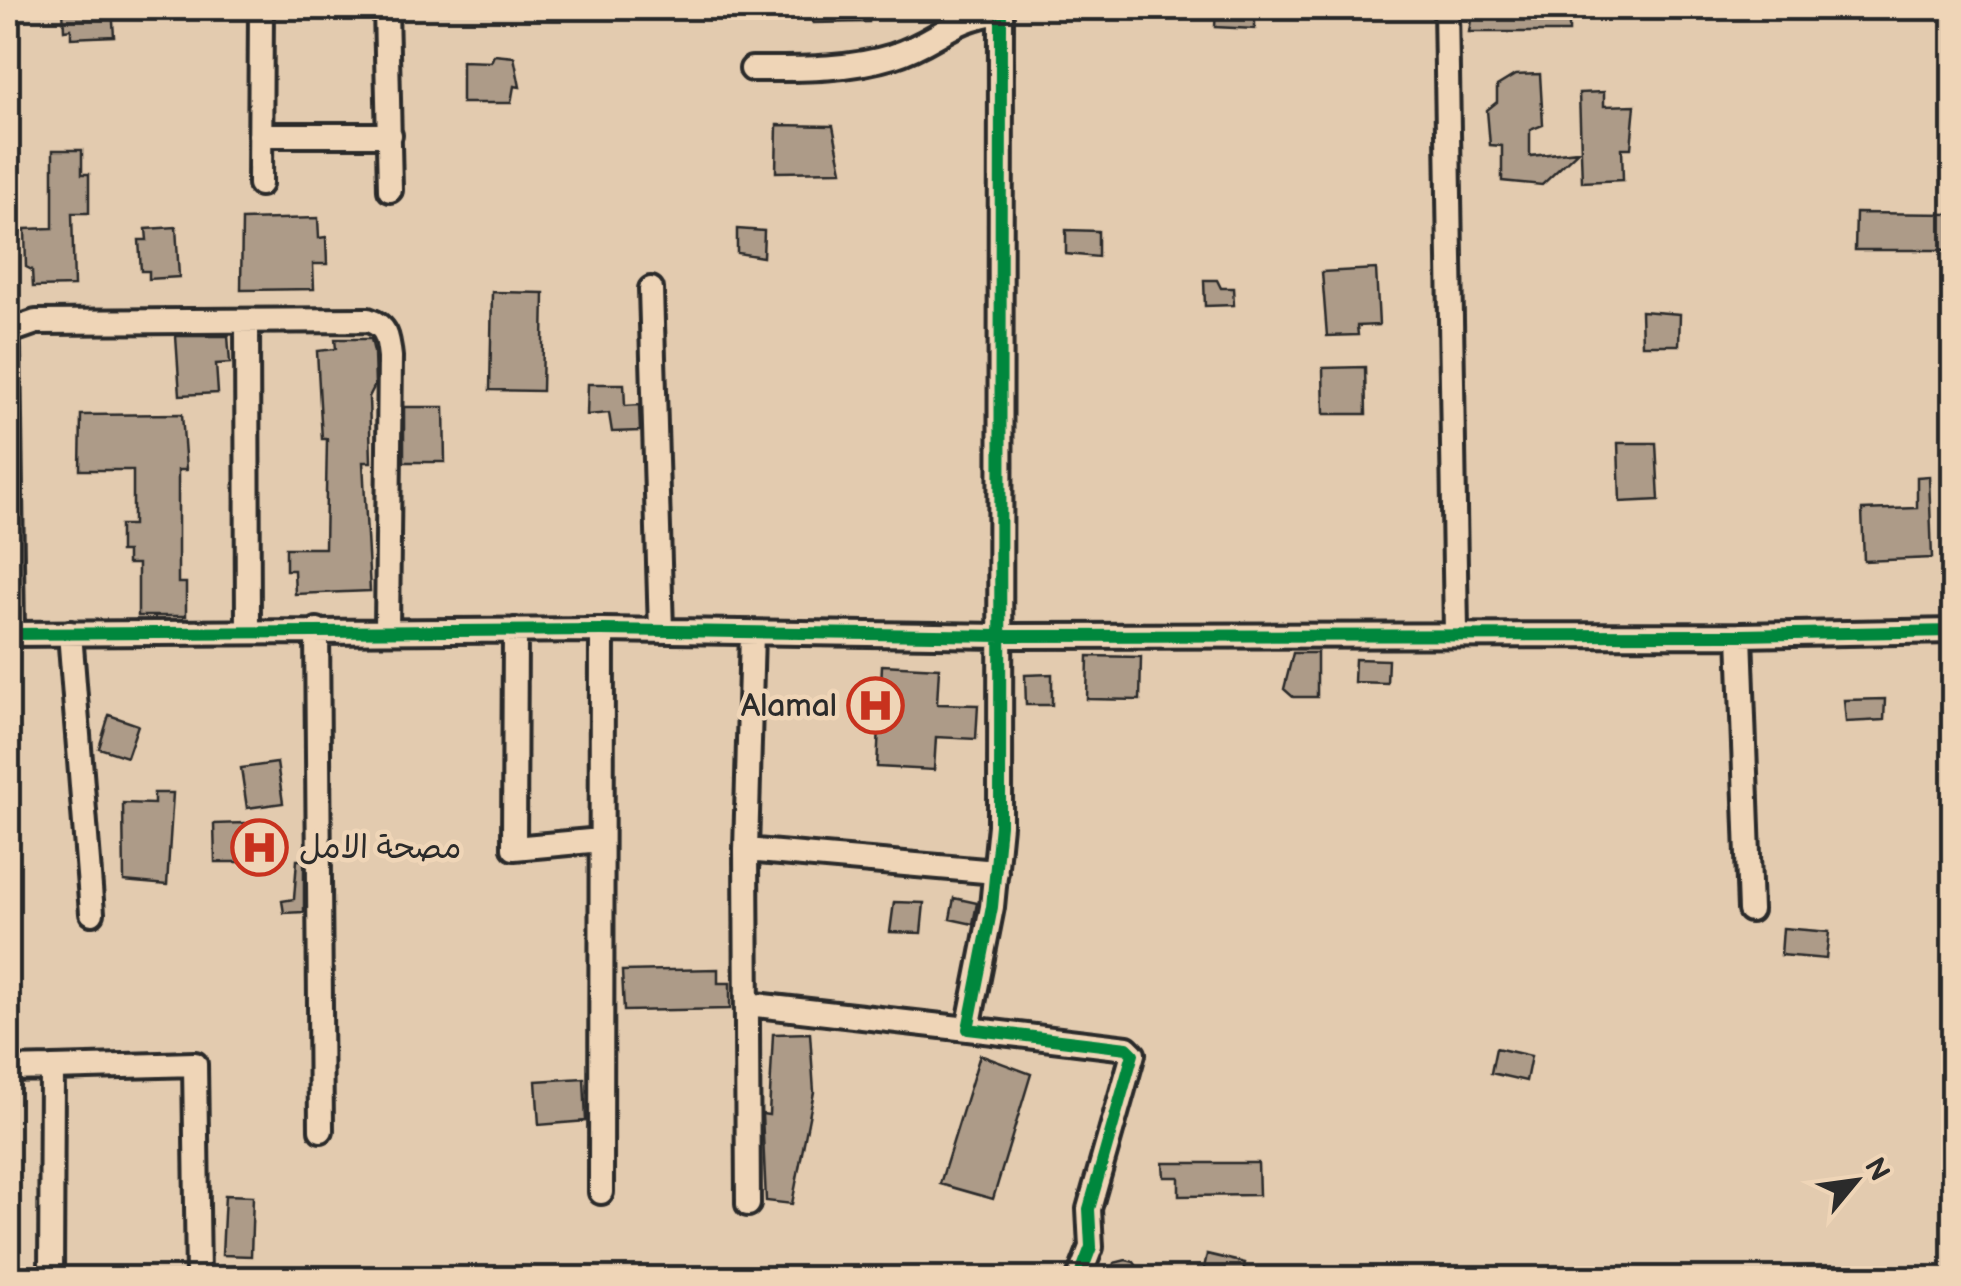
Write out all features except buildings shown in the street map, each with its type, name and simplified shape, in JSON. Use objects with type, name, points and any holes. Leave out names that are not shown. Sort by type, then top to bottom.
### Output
[{"type":"street","points":[[260,184],[261,8]]},
{"type":"street","points":[[386,8],[390,190]]},
{"type":"street","points":[[1446,8],[1456,632]]},
{"type":"street","points":[[752,69],[813,69],[892,56],[924,43],[958,20],[1001,10],[1000,824],[996,872],[968,1029]]},
{"type":"street","points":[[260,135],[390,135]]},
{"type":"street","points":[[651,289],[660,631]]},
{"type":"street","points":[[387,630],[388,336],[380,324],[368,320],[36,322],[14,330],[8,342],[10,634],[602,630],[1002,636],[1456,632],[1740,635],[1954,630]]},
{"type":"street","points":[[247,321],[248,631]]},
{"type":"street","points":[[317,630],[321,1130]]},
{"type":"street","points":[[515,630],[514,848],[602,840]]},
{"type":"street","points":[[601,1192],[602,630]]},
{"type":"street","points":[[70,633],[92,913]]},
{"type":"street","points":[[748,1204],[746,850],[752,633]]},
{"type":"street","points":[[1740,635],[1750,910]]},
{"type":"street","points":[[746,850],[996,872]]},
{"type":"street","points":[[747,1004],[1127,1048],[1133,1054],[1090,1209],[1091,1247],[1079,1278]]},
{"type":"street","points":[[8,1069],[195,1064],[198,1278]]},
{"type":"street","points":[[51,1278],[52,1068]]},
{"type":"cycle path","points":[[1001,8],[1000,825],[992,907],[968,1029],[1127,1048],[1133,1054],[1089,1209],[1091,1247],[1079,1278]]},
{"type":"cycle path","points":[[8,634],[602,630],[1002,636],[1740,635],[1954,631]]},
{"type":"place","name":"Alamal","points":[[876,705]]},
{"type":"place","name":"مصحة الامل","points":[[260,847]]}]
